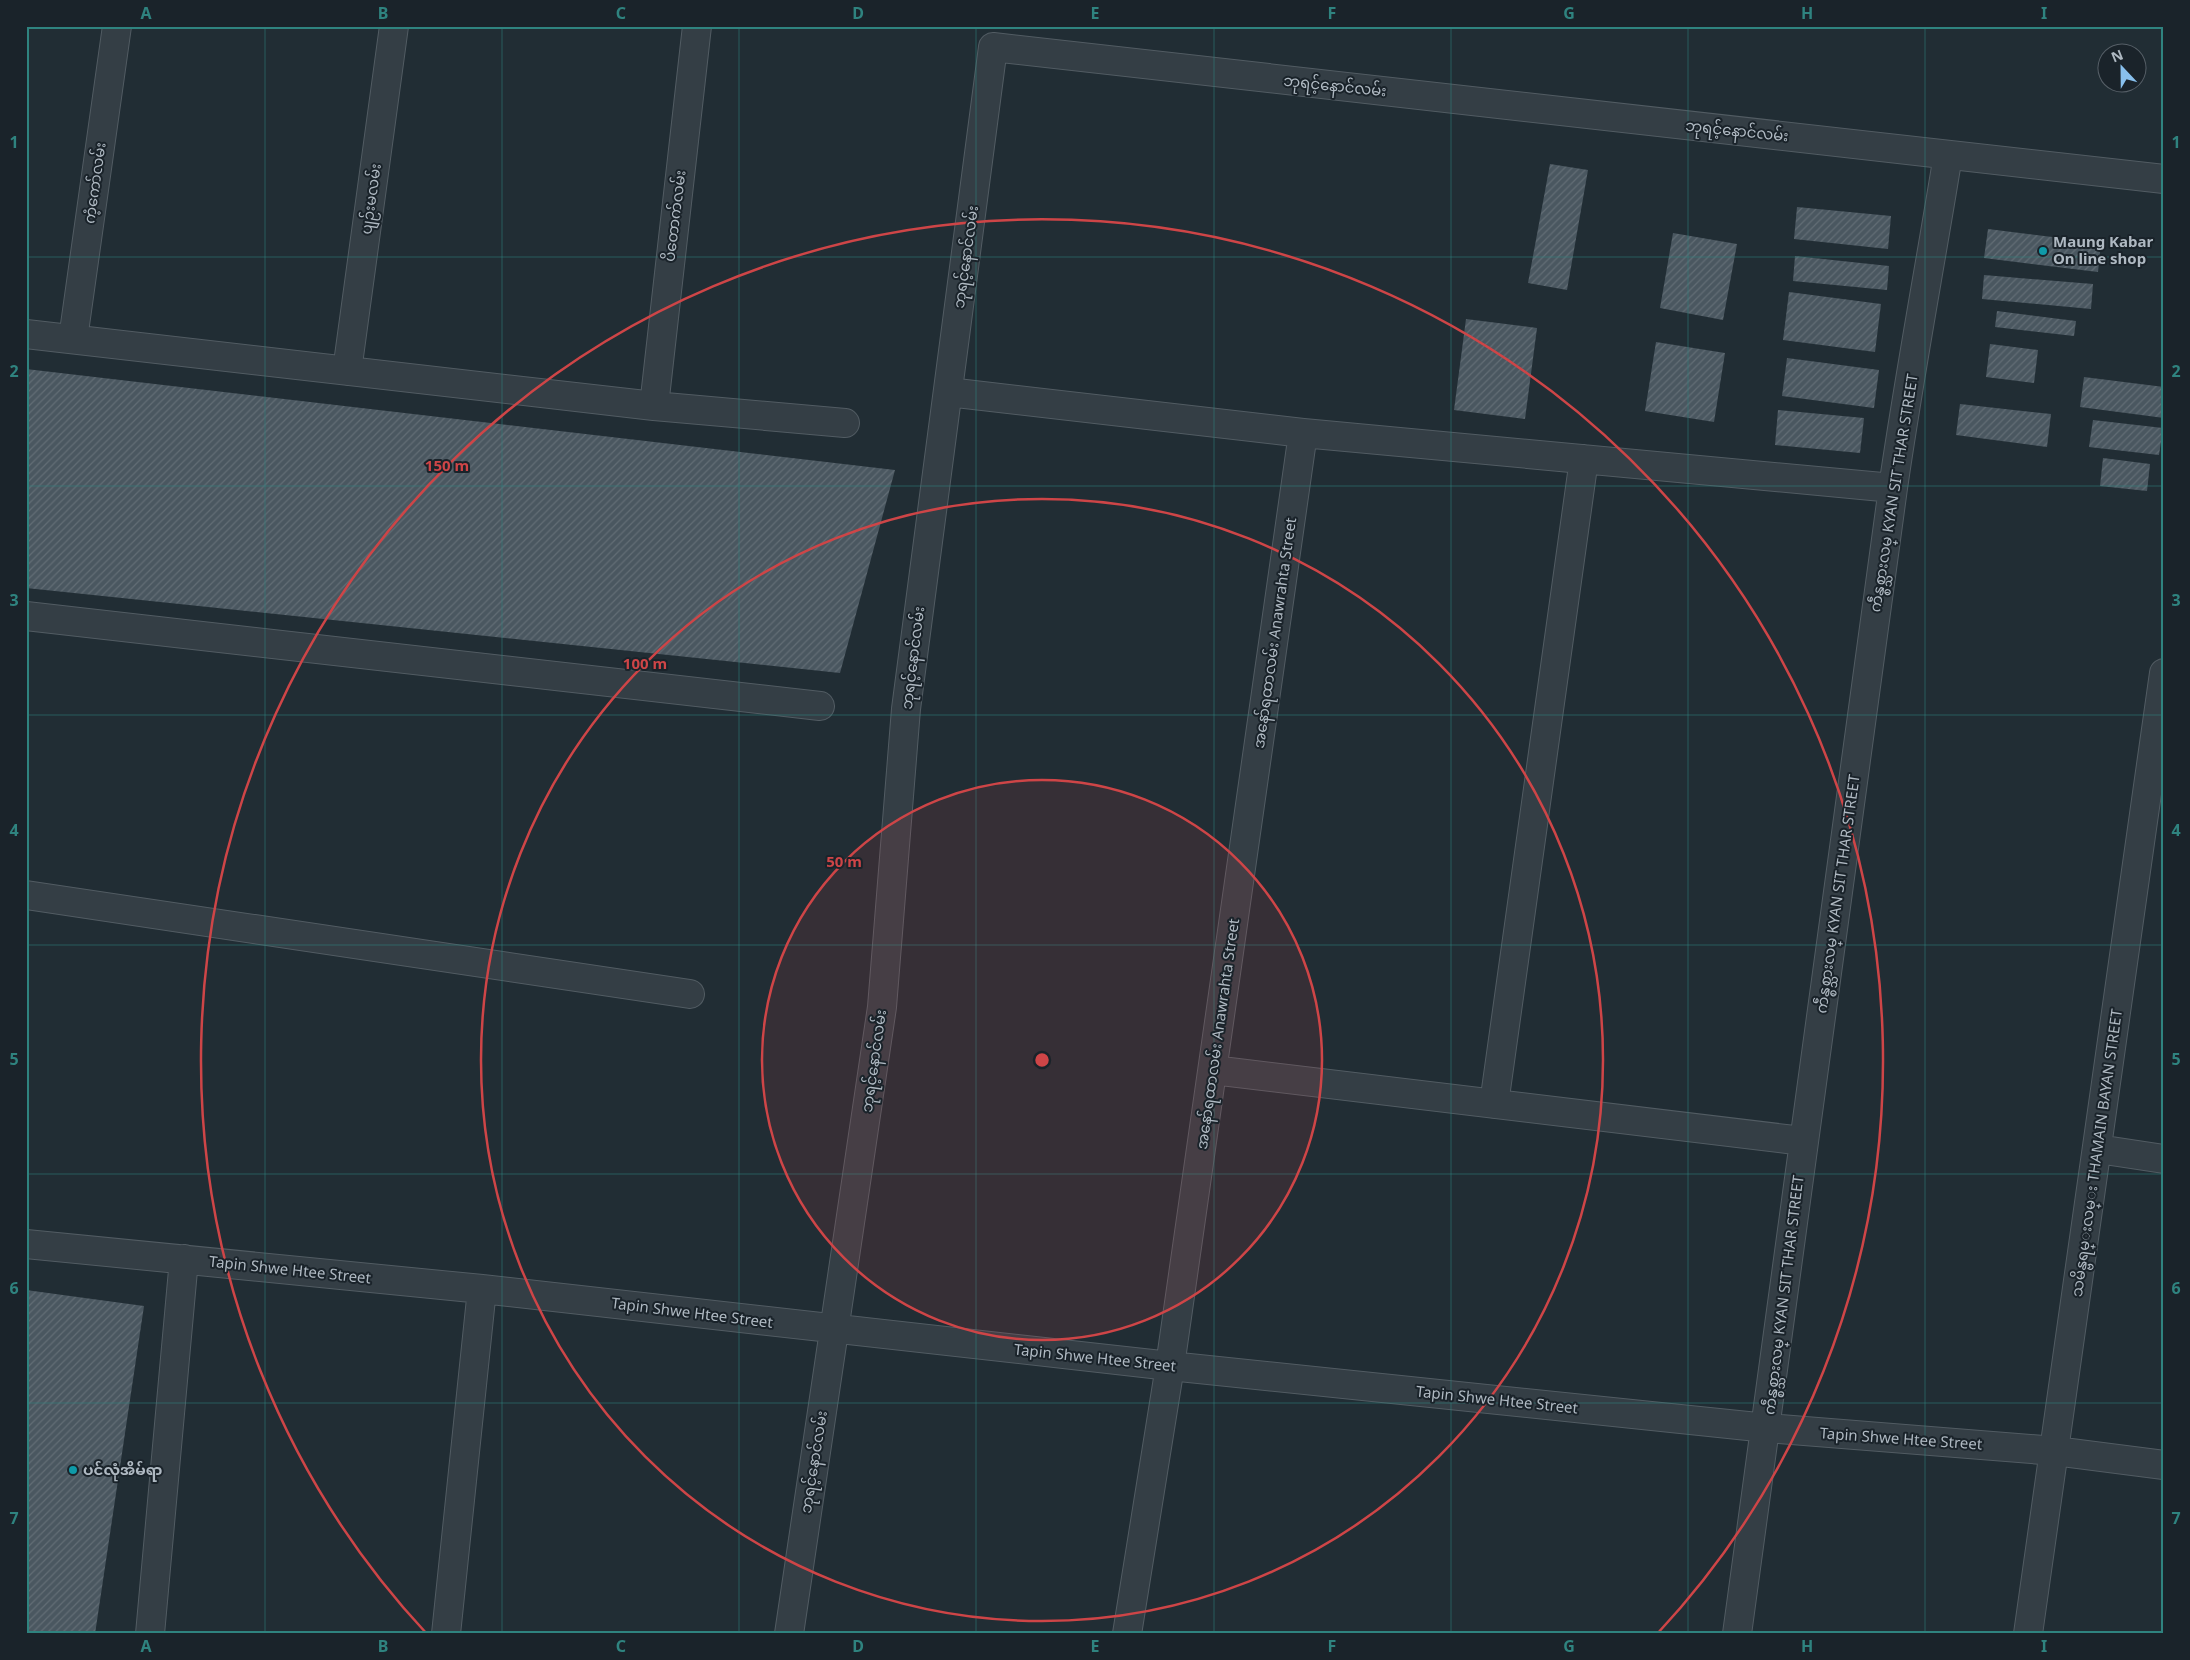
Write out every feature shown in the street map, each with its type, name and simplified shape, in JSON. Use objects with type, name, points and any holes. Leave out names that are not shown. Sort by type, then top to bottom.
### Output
[{"type":"street","name":"ကံ့ကော်လမ်း","points":[[74,339],[116,26]]},
{"type":"street","name":"ပျဉ်းမလမ်း","points":[[347,371],[394,26]]},
{"type":"street","name":"ပိတောက်လမ်း","points":[[654,406],[697,26]]},
{"type":"street","name":"ဘုရင့်နောင်လမ်း","points":[[788,1634],[882,1007],[906,709],[994,37],[1948,155],[2164,179]]},
{"type":"street","name":"ကဵန္စစ္သားလမ္ KYAN SIT THAR STREET","points":[[1737,1634],[1767,1428],[1803,1141],[1893,488],[1948,155]]},
{"type":"street","points":[[26,334],[654,406],[845,423]]},
{"type":"street","points":[[948,392],[1303,433],[1893,488]]},
{"type":"street","name":"အနော်ရထာလမ်း Anawrahta Street","points":[[1127,1634],[1170,1366],[1303,433]]},
{"type":"street","points":[[1494,1104],[1584,459]]},
{"type":"street","points":[[26,616],[820,706]]},
{"type":"street","name":"သမိန္ဗရမ္းလမ္း THAMAIN BAYAN STREET","points":[[2028,1634],[2164,673]]},
{"type":"street","points":[[26,894],[690,994]]},
{"type":"street","points":[[1213,1070],[1803,1141]]},
{"type":"street","points":[[2098,1149],[2164,1159]]},
{"type":"street","name":"Tapin Shwe Htee Street","points":[[26,1244],[482,1289],[1170,1366],[1767,1428],[2055,1450],[2164,1465]]},
{"type":"street","points":[[150,1634],[184,1259]]},
{"type":"street","points":[[446,1634],[482,1289]]},
{"type":"building","points":[[1550,164],[1588,170],[1567,290],[1528,283]]},
{"type":"building","points":[[1797,207],[1891,216],[1888,249],[1794,239]]},
{"type":"building","name":"Maung Kabar On line shop","points":[[1988,229],[2101,243],[2098,272],[1984,258]]},
{"type":"building","points":[[1673,233],[1737,244],[1723,320],[1660,308]]},
{"type":"building","points":[[1795,256],[1889,266],[1887,290],[1793,281]]},
{"type":"building","points":[[1984,275],[2093,284],[2091,309],[1982,299]]},
{"type":"building","points":[[1789,292],[1881,304],[1875,352],[1783,340]]},
{"type":"building","points":[[1997,311],[2076,321],[2074,336],[1995,327]]},
{"type":"building","points":[[1466,319],[1537,328],[1525,419],[1454,410]]},
{"type":"building","points":[[1656,342],[1725,353],[1714,422],[1645,411]]},
{"type":"building","points":[[1990,344],[2038,350],[2034,383],[1986,377]]},
{"type":"building","points":[[1787,358],[1879,370],[1874,408],[1782,396]]},
{"type":"building","points":[[26,369],[895,470],[840,673],[26,588]]},
{"type":"building","points":[[2084,377],[2164,387],[2164,418],[2080,407]]},
{"type":"building","points":[[1960,404],[2051,414],[2047,447],[1956,435]]},
{"type":"building","points":[[1778,410],[1864,418],[1860,453],[1775,445]]},
{"type":"building","points":[[2093,420],[2163,428],[2159,455],[2089,447]]},
{"type":"building","points":[[2103,458],[2150,464],[2147,491],[2100,486]]},
{"type":"building","name":"ပင်လုံအိမ်ရာ","points":[[26,1290],[144,1306],[95,1634],[26,1634]]},
{"type":"place","name":"Maung Kabar On line shop","points":[[2043,251]]},
{"type":"place","name":"ပင်လုံအိမ်ရာ","points":[[73,1470]]}]
